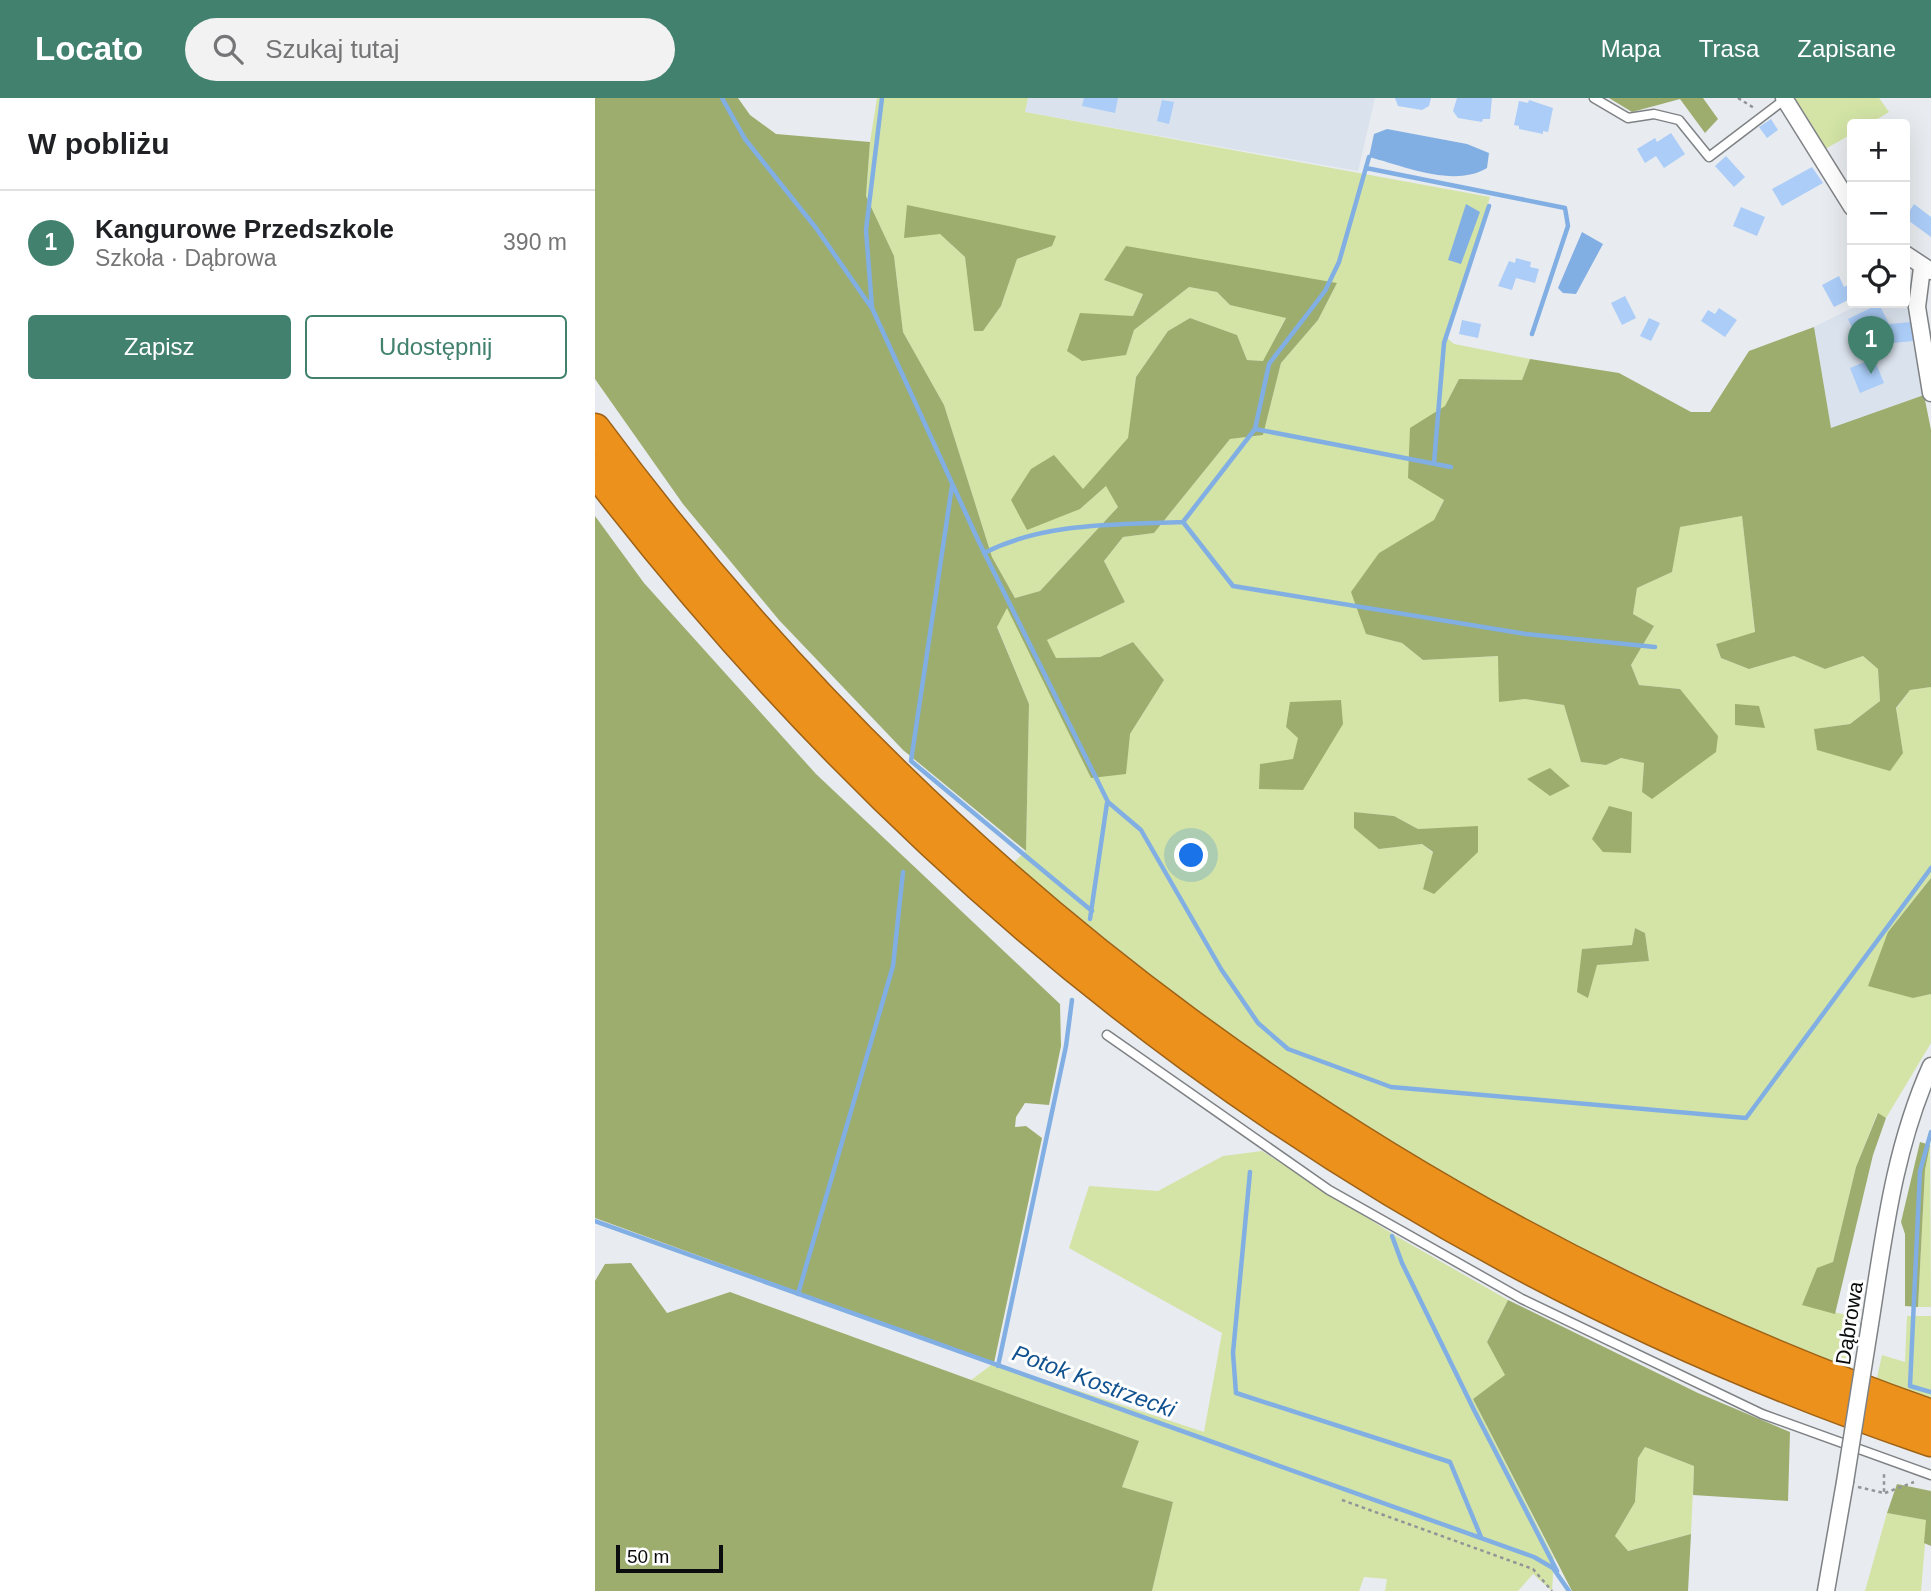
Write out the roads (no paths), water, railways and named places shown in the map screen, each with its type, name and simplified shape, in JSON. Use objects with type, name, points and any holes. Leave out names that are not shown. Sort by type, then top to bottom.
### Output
[{"type":"highway","points":[[595,429],[712,579],[868,749],[934,814],[1036,905],[1100,958],[1221,1049],[1375,1152],[1562,1257],[1738,1340],[1931,1415]]},
{"type":"highway","points":[[595,470],[691,593],[756,667],[884,800],[1031,933],[1182,1051],[1364,1174],[1522,1265],[1726,1362],[1931,1441]]},
{"type":"street","points":[[1784,99],[1847,199]]},
{"type":"street","points":[[1910,258],[1927,270],[1917,307],[1931,393]]},
{"type":"street","name":"Dąbrowa","points":[[1826,1591],[1850,1484],[1870,1324],[1901,1147],[1931,1066]]},
{"type":"lane","points":[[1594,98],[1628,118],[1654,114],[1679,121],[1709,158],[1784,99]]},
{"type":"lane","points":[[1107,1034],[1329,1190],[1522,1299],[1762,1414],[1865,1451],[1927,1478]]},
{"type":"water","points":[[1387,129],[1467,144],[1489,153],[1487,168],[1474,174],[1444,176],[1369,157],[1374,134]]},
{"type":"water","points":[[1466,204],[1480,212],[1461,264],[1448,260]]},
{"type":"water","points":[[1582,232],[1603,244],[1576,294],[1563,293],[1558,288]]},
{"type":"waterway","points":[[722,98],[745,139],[816,228],[871,307]]},
{"type":"waterway","points":[[882,98],[866,230],[872,308],[978,540],[1108,802],[1141,830],[1221,969],[1258,1023],[1288,1049],[1391,1087],[1746,1118],[1931,868]]},
{"type":"waterway","points":[[1183,522],[1255,429],[1269,364],[1325,291],[1339,262],[1369,157]]},
{"type":"waterway","points":[[1366,168],[1565,208],[1568,226],[1532,334]]},
{"type":"waterway","points":[[1434,463],[1444,343],[1489,206]]},
{"type":"waterway","points":[[1255,429],[1451,467]]},
{"type":"waterway","points":[[952,486],[911,761],[1092,911]]},
{"type":"waterway","points":[[1183,522],[1233,586],[1526,634],[1655,647]]},
{"type":"waterway","points":[[984,553],[1007,543],[1056,530],[1183,522]]},
{"type":"waterway","points":[[1090,919],[1107,803]]},
{"type":"waterway","points":[[798,1294],[893,966],[903,872]]},
{"type":"waterway","points":[[998,1366],[1066,1046],[1072,1000]]},
{"type":"waterway","points":[[1931,1132],[1920,1171],[1910,1386],[1931,1392]]},
{"type":"waterway","points":[[1250,1172],[1233,1353],[1236,1393],[1450,1462],[1481,1537]]},
{"type":"waterway","name":"Potok Kostrzecki","points":[[595,1221],[1534,1557],[1553,1568],[1569,1591]]},
{"type":"waterway","points":[[1392,1236],[1402,1263],[1474,1410],[1557,1571]]},
{"type":"place","name":"Kangurowe Przedszkole","points":[[1871,374]]}]
